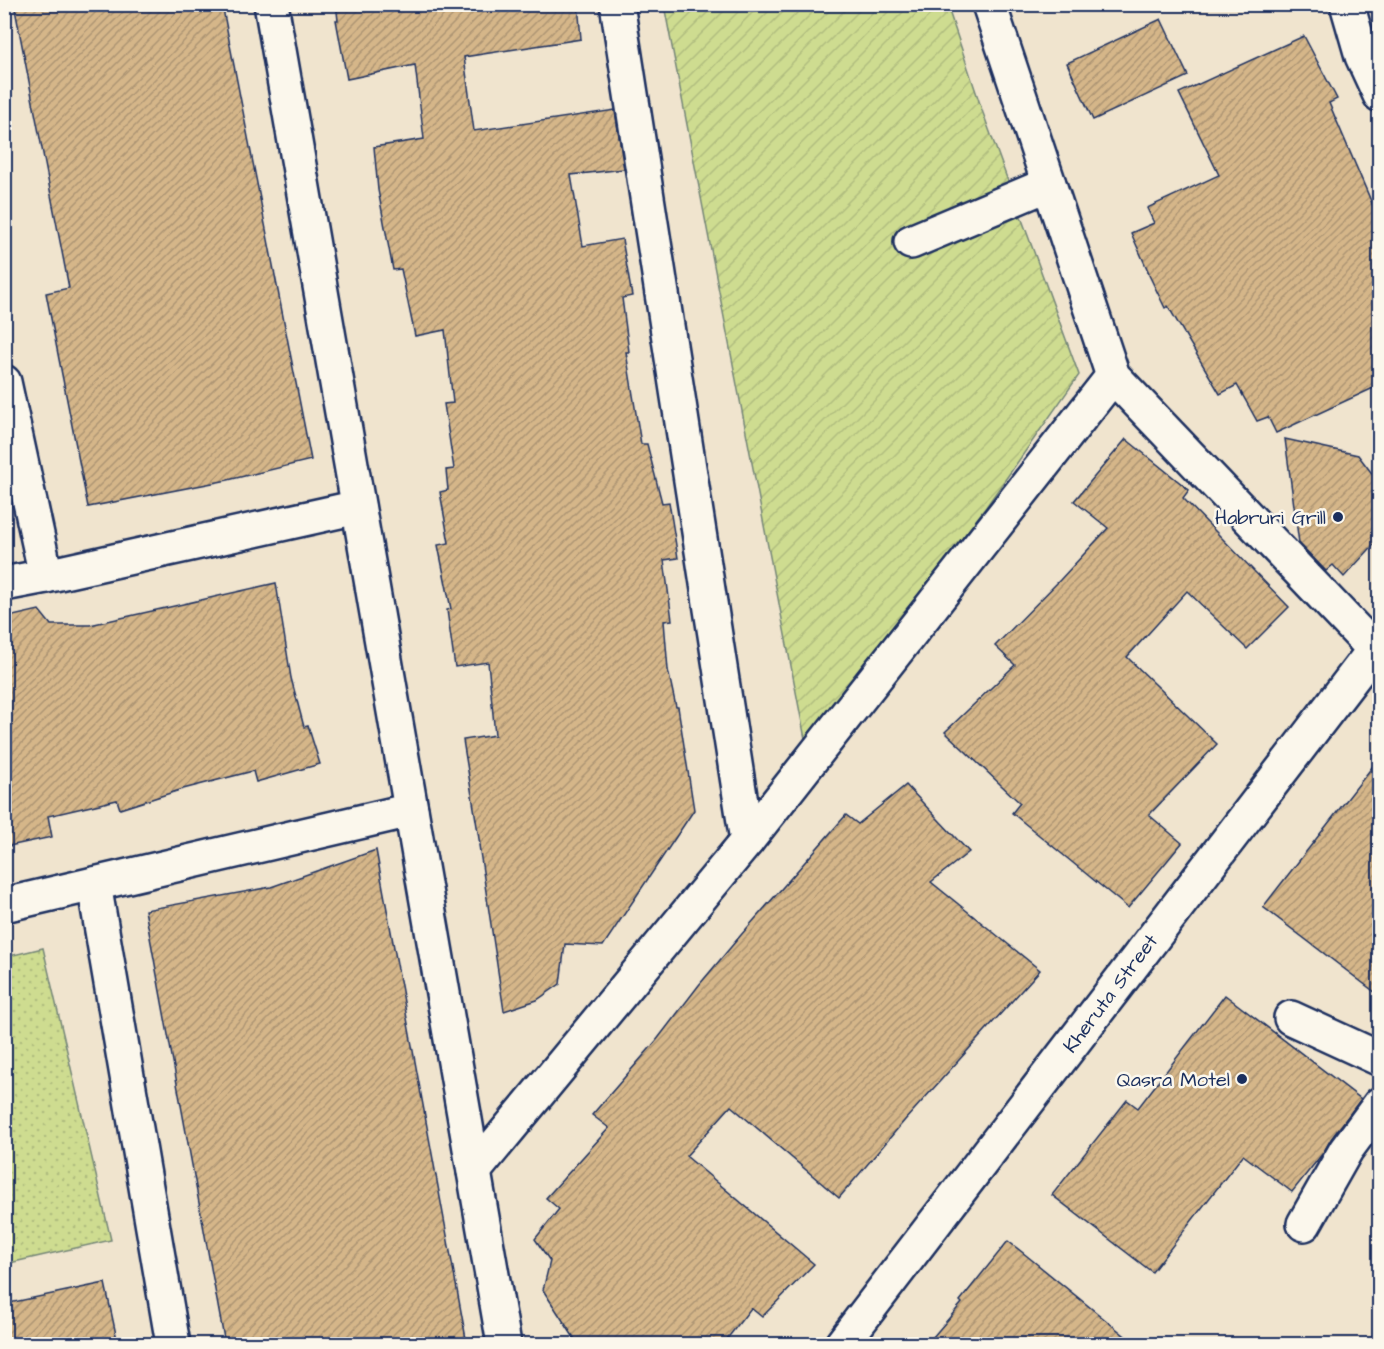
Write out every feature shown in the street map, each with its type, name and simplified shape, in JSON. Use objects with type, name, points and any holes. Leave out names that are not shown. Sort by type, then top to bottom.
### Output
[{"type":"street","points":[[270,4],[504,1344]]},
{"type":"street","points":[[617,4],[747,842]]},
{"type":"street","points":[[989,4],[1113,376],[1377,646]]},
{"type":"street","points":[[1347,4],[1362,56],[1380,95]]},
{"type":"street","points":[[911,242],[1049,184]]},
{"type":"street","points":[[474,1171],[747,842],[1113,376]]},
{"type":"street","points":[[4,382],[46,576]]},
{"type":"street","points":[[4,584],[358,507]]},
{"type":"street","name":"Kheruta Street","points":[[854,1340],[1377,646]]},
{"type":"street","points":[[4,904],[411,810]]},
{"type":"street","points":[[94,884],[173,1344]]},
{"type":"street","points":[[1291,1018],[1380,1059]]},
{"type":"street","points":[[1304,1224],[1346,1149],[1380,1104]]},
{"type":"green space","points":[[664,5],[947,5],[983,113],[1079,375],[986,507],[806,744]]},
{"type":"green space","points":[[43,948],[111,1240],[5,1264],[5,957]]},
{"type":"building","points":[[14,4],[222,4],[311,460],[228,480],[88,507],[46,293],[69,288]]},
{"type":"building","points":[[336,4],[578,4],[581,39],[464,57],[474,131],[615,110],[624,169],[571,175],[583,246],[622,239],[632,296],[622,298],[629,352],[626,352],[641,444],[647,444],[662,503],[669,502],[678,558],[664,560],[672,620],[664,621],[668,670],[676,707],[678,707],[694,810],[603,946],[565,944],[560,984],[537,1000],[504,1011],[463,740],[495,735],[488,662],[455,667],[447,610],[451,609],[438,545],[449,543],[440,492],[448,490],[446,470],[454,469],[444,404],[453,403],[445,330],[415,336],[401,269],[393,270],[378,190],[374,147],[424,139],[415,65],[347,79],[336,20],[338,20]]},
{"type":"building","points":[[1161,19],[1188,76],[1093,120],[1067,63]]},
{"type":"building","points":[[1304,36],[1337,99],[1329,103],[1380,222],[1380,385],[1276,433],[1268,417],[1257,421],[1237,385],[1220,394],[1168,306],[1165,308],[1131,233],[1154,223],[1147,208],[1219,175],[1179,93]]},
{"type":"building","points":[[1126,439],[1189,490],[1183,498],[1289,607],[1247,649],[1187,591],[1127,657],[1217,744],[1149,815],[1182,843],[1128,908],[1012,813],[1020,803],[945,732],[1015,665],[995,646],[1108,528],[1074,501]]},
{"type":"building","points":[[1285,439],[1358,455],[1380,484],[1380,538],[1344,577],[1333,565],[1326,571],[1299,543]]},
{"type":"building","points":[[276,583],[291,678],[304,727],[308,726],[320,764],[256,782],[253,771],[183,789],[120,809],[117,800],[48,816],[52,837],[4,847],[4,618],[39,610],[51,625],[90,625]]},
{"type":"building","points":[[1380,757],[1380,996],[1263,907]]},
{"type":"building","points":[[906,785],[969,852],[931,882],[1040,970],[905,1120],[839,1198],[731,1106],[686,1156],[814,1264],[762,1317],[751,1308],[723,1344],[578,1344],[543,1290],[550,1261],[535,1239],[559,1209],[546,1198],[609,1128],[592,1115],[656,1041],[741,935],[846,815],[858,824]]},
{"type":"building","points":[[376,850],[467,1344],[225,1344],[145,910],[271,887]]},
{"type":"building","points":[[1225,995],[1361,1099],[1292,1192],[1243,1155],[1152,1272],[1052,1195],[1127,1100],[1138,1108]]},
{"type":"building","points":[[1008,1241],[1135,1344],[927,1344],[962,1303],[960,1301]]},
{"type":"building","points":[[105,1283],[118,1344],[4,1344],[4,1304]]},
{"type":"place","name":"Habruri Grill","points":[[1338,517]]},
{"type":"place","name":"Qasra Motel","points":[[1242,1079]]}]
